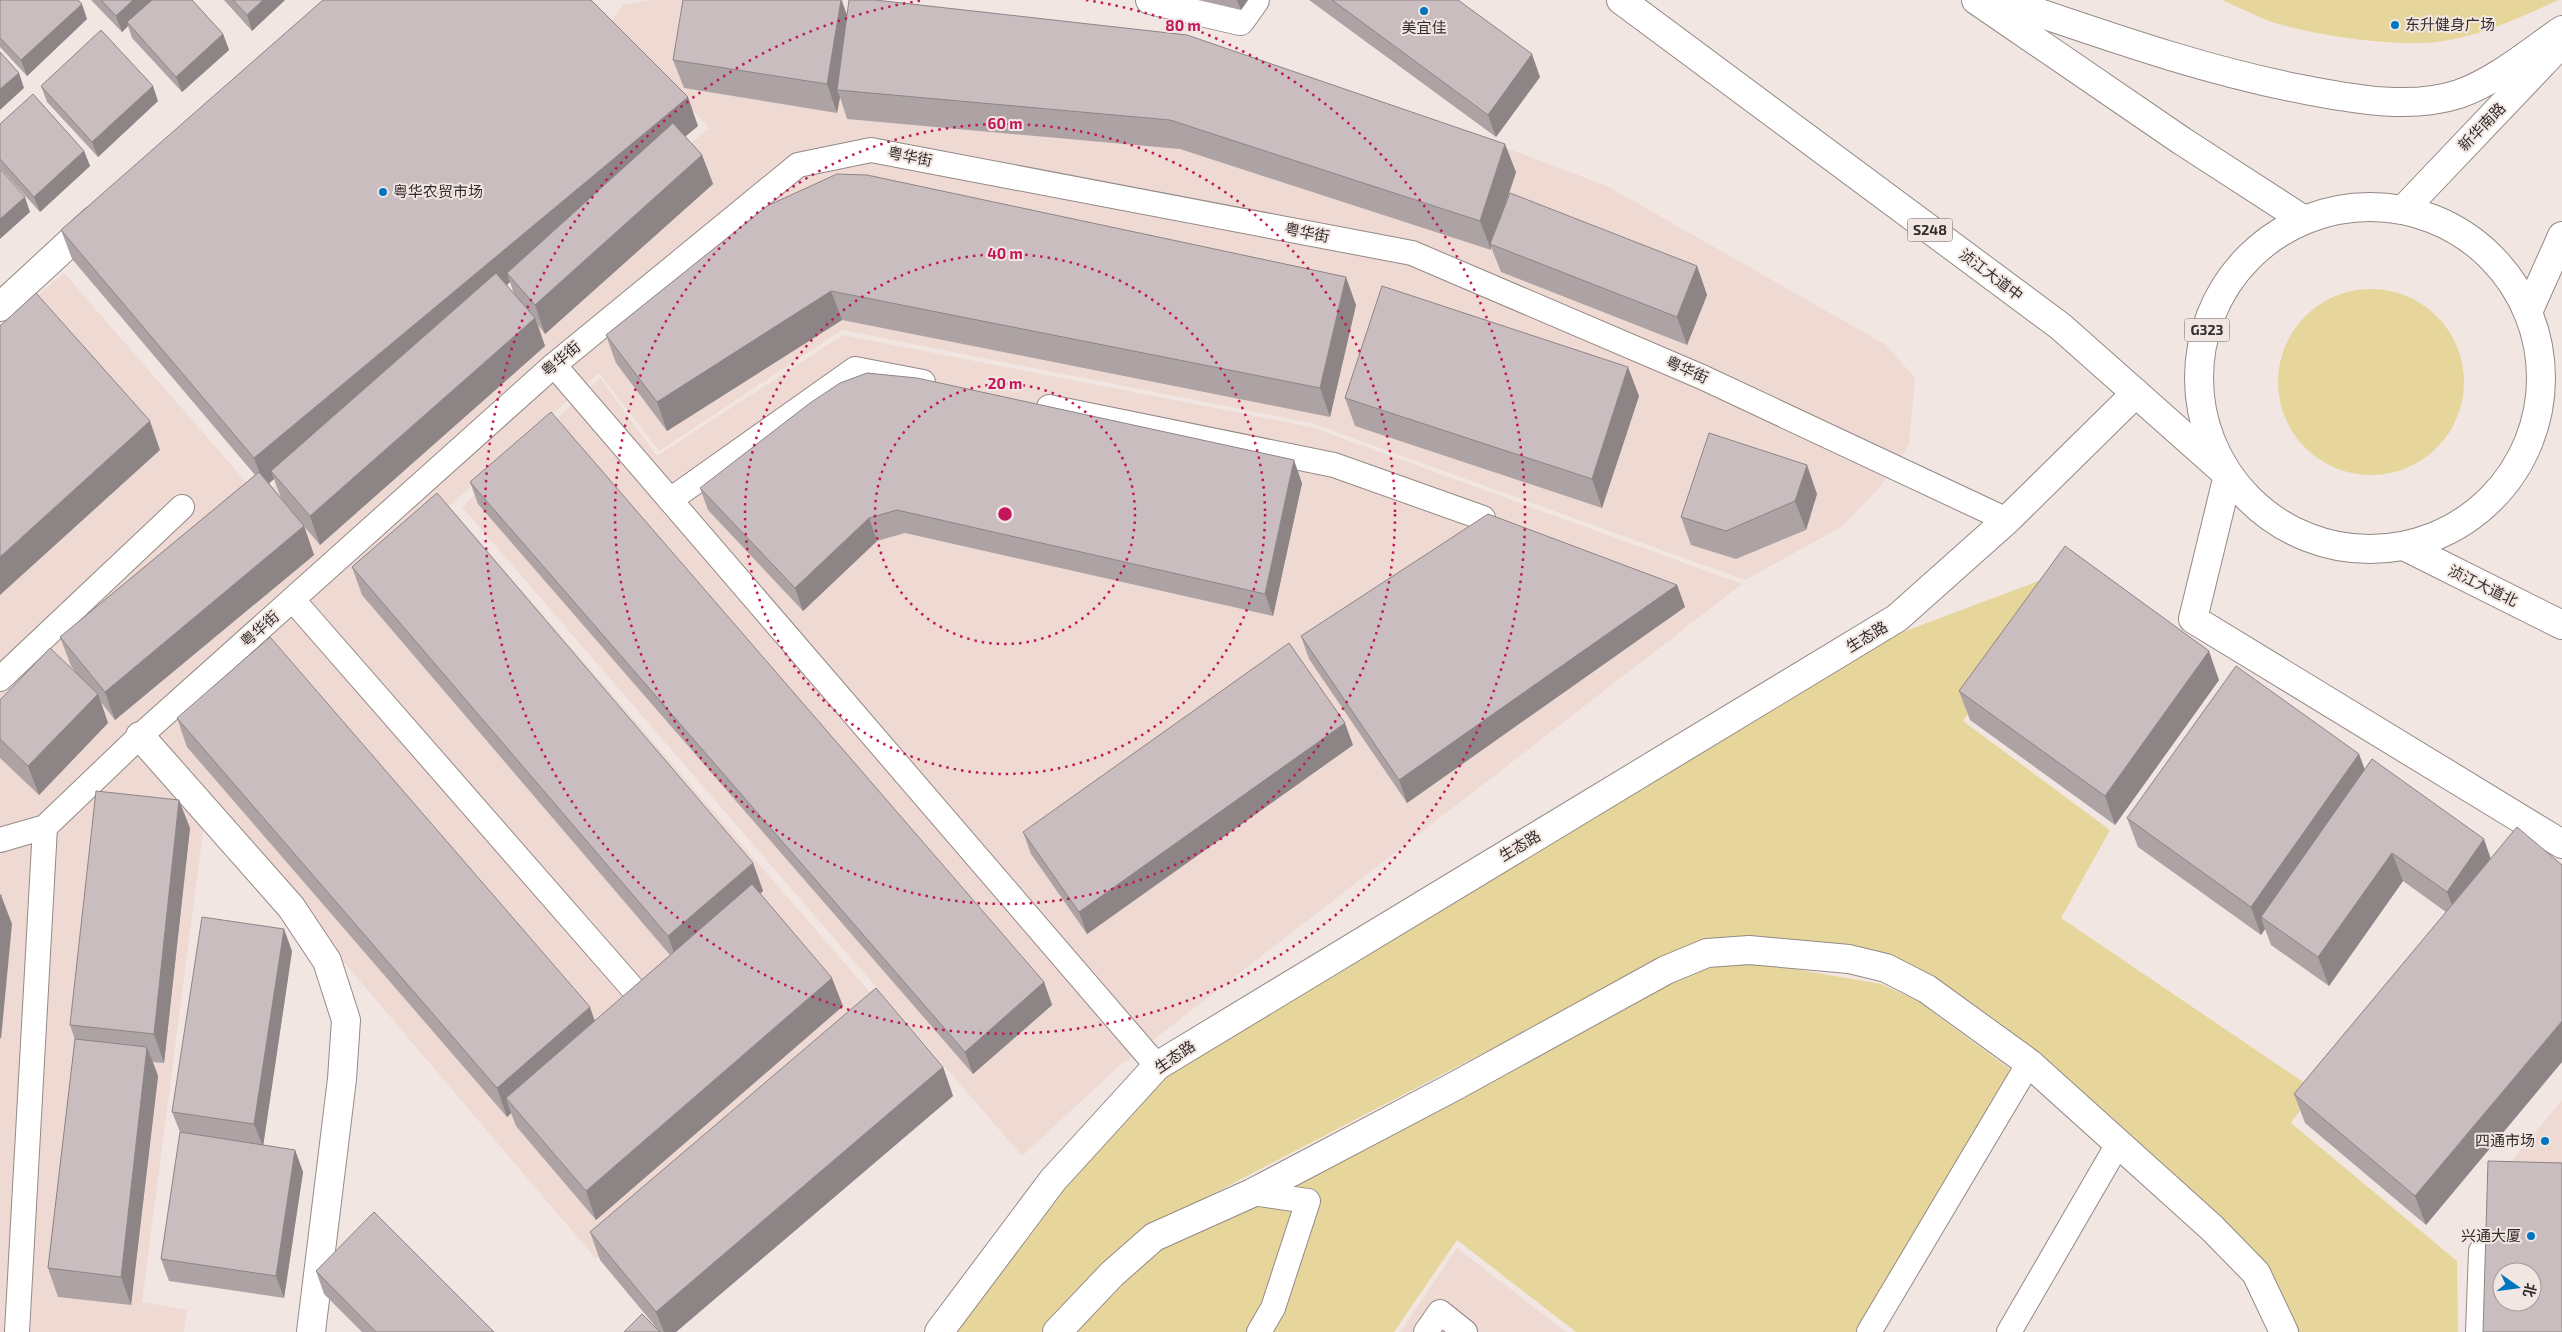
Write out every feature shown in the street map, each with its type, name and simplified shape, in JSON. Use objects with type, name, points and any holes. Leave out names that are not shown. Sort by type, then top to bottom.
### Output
[{"type":"main road","points":[[1150,0],[1240,21],[1255,0]]},
{"type":"main road","name":"浈江大道中","points":[[1621,0],[2060,326],[2228,475]]},
{"type":"main road","points":[[1976,0],[2182,141],[2304,220]]},
{"type":"main road","points":[[2001,0],[2196,65],[2276,84],[2360,100],[2427,101],[2460,94],[2496,75],[2562,30]]},
{"type":"main road","name":"新华南路","points":[[2403,210],[2562,43]]},
{"type":"main road","points":[[0,307],[110,206]]},
{"type":"main road","name":"G323","points":[[2369,207],[2403,210],[2435,219],[2465,235],[2490,256],[2511,282],[2528,312],[2552,384],[2537,411],[2528,443],[2512,473],[2491,499],[2465,520],[2436,536],[2404,546],[2370,550],[2337,546],[2305,537],[2276,522],[2249,500],[2228,475],[2213,445],[2203,413],[2199,379],[2203,346],[2212,313],[2228,284],[2249,258],[2275,236],[2304,220],[2336,210],[2369,207]]},
{"type":"main road","points":[[2528,312],[2562,236]]},
{"type":"main road","name":"生态路","points":[[939,1332],[1052,1180],[1157,1066],[1897,618],[2007,520],[2136,394]]},
{"type":"main road","points":[[2228,475],[2193,620],[2562,844]]},
{"type":"main road","name":"浈江大道北","points":[[2404,546],[2562,625]]},
{"type":"main road","points":[[140,736],[291,906],[327,961],[346,1020],[342,1079],[311,1332]]},
{"type":"main road","points":[[1057,1332],[1112,1274],[1154,1237],[1252,1193],[1455,1086],[1666,970],[1707,953],[1749,950],[1849,959],[1886,968],[1927,989],[2029,1064],[2212,1228],[2256,1273],[2284,1332]]},
{"type":"lane","name":"粤华街","points":[[0,840],[45,827],[140,736],[554,365],[798,165],[871,150],[1412,253],[1702,377],[2007,520]]},
{"type":"lane","points":[[554,365],[1157,1066]]},
{"type":"lane","points":[[670,500],[855,368],[943,386]]},
{"type":"lane","points":[[1031,404],[1334,465],[1483,518]]},
{"type":"lane","points":[[0,679],[182,507]]},
{"type":"lane","points":[[293,600],[634,990]]},
{"type":"lane","points":[[17,1332],[45,827]]},
{"type":"lane","points":[[1869,1332],[2029,1064]]},
{"type":"lane","points":[[2009,1332],[2118,1144]]},
{"type":"lane","points":[[1252,1193],[1308,1201],[1273,1308],[1259,1332]]},
{"type":"lane","points":[[2478,1332],[2481,1251]]},
{"type":"lane","points":[[1426,1332],[1440,1312],[1465,1332]]},
{"type":"shaded area","points":[[651,0],[719,0],[942,21],[1437,122],[1607,186],[1886,345],[1915,378],[1909,445],[1881,486],[1841,527],[1745,580],[1311,423],[842,330],[659,451],[599,373],[449,506],[880,1004],[596,1259],[207,801],[142,1302],[187,1310],[184,1332],[0,1332],[0,327],[64,273],[260,498],[709,128],[610,22],[623,5]]},
{"type":"shaded area","name":"东升健身广场","points":[[2222,0],[2558,0],[2514,20],[2468,36],[2436,42],[2396,43],[2325,35],[2281,25]]},
{"type":"shaded area","points":[[2380,289],[2407,296],[2423,304],[2437,316],[2449,330],[2457,346],[2463,364],[2463,400],[2457,418],[2449,434],[2437,448],[2423,460],[2407,468],[2389,474],[2362,475],[2335,468],[2319,460],[2293,434],[2279,400],[2278,373],[2285,346],[2293,330],[2319,304],[2353,290]]},
{"type":"shaded area","points":[[843,335],[1311,427],[1742,584],[1117,1068],[1022,1156],[462,507],[600,378],[657,456]]},
{"type":"shaded area","points":[[2073,568],[1963,721],[2110,830],[2061,918],[2315,1090],[2291,1123],[2457,1261],[2458,1332],[2293,1332],[2267,1270],[1889,959],[1660,961],[1147,1228],[1101,1266],[1041,1332],[954,1332],[1059,1187],[1166,1075],[1900,633]]},
{"type":"shaded area","points":[[1747,961],[1881,984],[1918,1001],[2012,1071],[1856,1332],[1576,1332],[1457,1240],[1394,1332],[1062,1332],[1154,1241],[1670,980],[1708,966]]},
{"type":"shaded area","name":"四通市场","points":[[2562,1100],[2562,1198],[2494,1182]]},
{"type":"shaded area","points":[[1457,1248],[1566,1332],[1400,1332]]},
{"type":"building","points":[[0,0],[78,0],[82,4],[21,60],[0,38]]},
{"type":"building","points":[[101,0],[133,0],[116,16]]},
{"type":"building","points":[[152,0],[192,0],[223,34],[176,77],[127,22]]},
{"type":"building","points":[[233,0],[263,0],[247,15]]},
{"type":"building","name":"粤华农贸市场","points":[[323,0],[591,0],[688,97],[254,458],[61,230]]},
{"type":"building","points":[[683,0],[841,0],[827,84],[673,60]]},
{"type":"building","points":[[849,0],[875,0],[1187,35],[1505,144],[1480,221],[1170,120],[837,90]]},
{"type":"building","points":[[1332,0],[1458,0],[1532,54],[1488,115]]},
{"type":"building","points":[[101,30],[153,86],[92,142],[41,86]]},
{"type":"building","points":[[0,52],[19,73],[0,89]]},
{"type":"building","points":[[33,94],[84,151],[34,197],[0,159],[0,124]]},
{"type":"building","points":[[673,123],[702,155],[535,305],[507,273]]},
{"type":"building","points":[[0,169],[25,197],[0,219]]},
{"type":"building","points":[[837,174],[867,175],[1346,277],[1320,388],[831,291],[657,402],[606,335],[767,206]]},
{"type":"building","points":[[1510,193],[1697,266],[1677,317],[1490,244]]},
{"type":"building","points":[[496,273],[535,318],[310,516],[271,471]]},
{"type":"building","points":[[1382,286],[1628,367],[1592,479],[1345,398]]},
{"type":"building","points":[[36,293],[150,421],[0,557],[0,326]]},
{"type":"building","points":[[867,373],[917,378],[1294,460],[1265,594],[897,510],[869,518],[795,588],[700,488],[810,403],[840,383]]},
{"type":"building","points":[[551,412],[1044,982],[965,1052],[470,482]]},
{"type":"building","points":[[1709,433],[1807,465],[1795,501],[1726,531],[1681,517]]},
{"type":"building","points":[[259,472],[304,526],[105,692],[60,637]]},
{"type":"building","points":[[437,493],[753,863],[668,936],[352,567]]},
{"type":"building","points":[[1488,514],[1677,585],[1399,780],[1301,636]]},
{"type":"building","points":[[2065,546],[2209,651],[2105,796],[1959,691]]},
{"type":"building","points":[[270,637],[590,1007],[497,1088],[177,718]]},
{"type":"building","points":[[1289,643],[1345,723],[1079,912],[1023,832]]},
{"type":"building","points":[[50,648],[98,694],[28,766],[0,739],[0,700]]},
{"type":"building","points":[[2236,666],[2359,754],[2251,907],[2127,818]]},
{"type":"building","points":[[2372,759],[2484,839],[2447,892],[2392,853],[2318,957],[2261,917]]},
{"type":"building","points":[[96,791],[179,800],[154,1034],[70,1025]]},
{"type":"building","points":[[2517,827],[2562,865],[2562,1021],[2415,1196],[2294,1094]]},
{"type":"building","points":[[752,884],[832,978],[586,1191],[506,1098]]},
{"type":"building","points":[[202,917],[284,929],[254,1124],[172,1112]]},
{"type":"building","points":[[876,988],[943,1067],[656,1312],[590,1232]]},
{"type":"building","points":[[75,1039],[147,1047],[121,1277],[48,1268]]},
{"type":"building","points":[[180,1132],[295,1150],[276,1276],[161,1259]]},
{"type":"building","points":[[2488,1161],[2562,1163],[2562,1332],[2483,1332]]},
{"type":"building","points":[[374,1212],[494,1332],[376,1332],[316,1271]]},
{"type":"building","points":[[642,1314],[660,1332],[624,1332]]},
{"type":"place","name":"美宜佳","points":[[1424,11]]},
{"type":"place","name":"东升健身广场","points":[[2395,25]]},
{"type":"place","name":"粤华农贸市场","points":[[383,192]]},
{"type":"place","name":"四通市场","points":[[2545,1141]]},
{"type":"place","name":"兴通大厦","points":[[2531,1236]]}]
